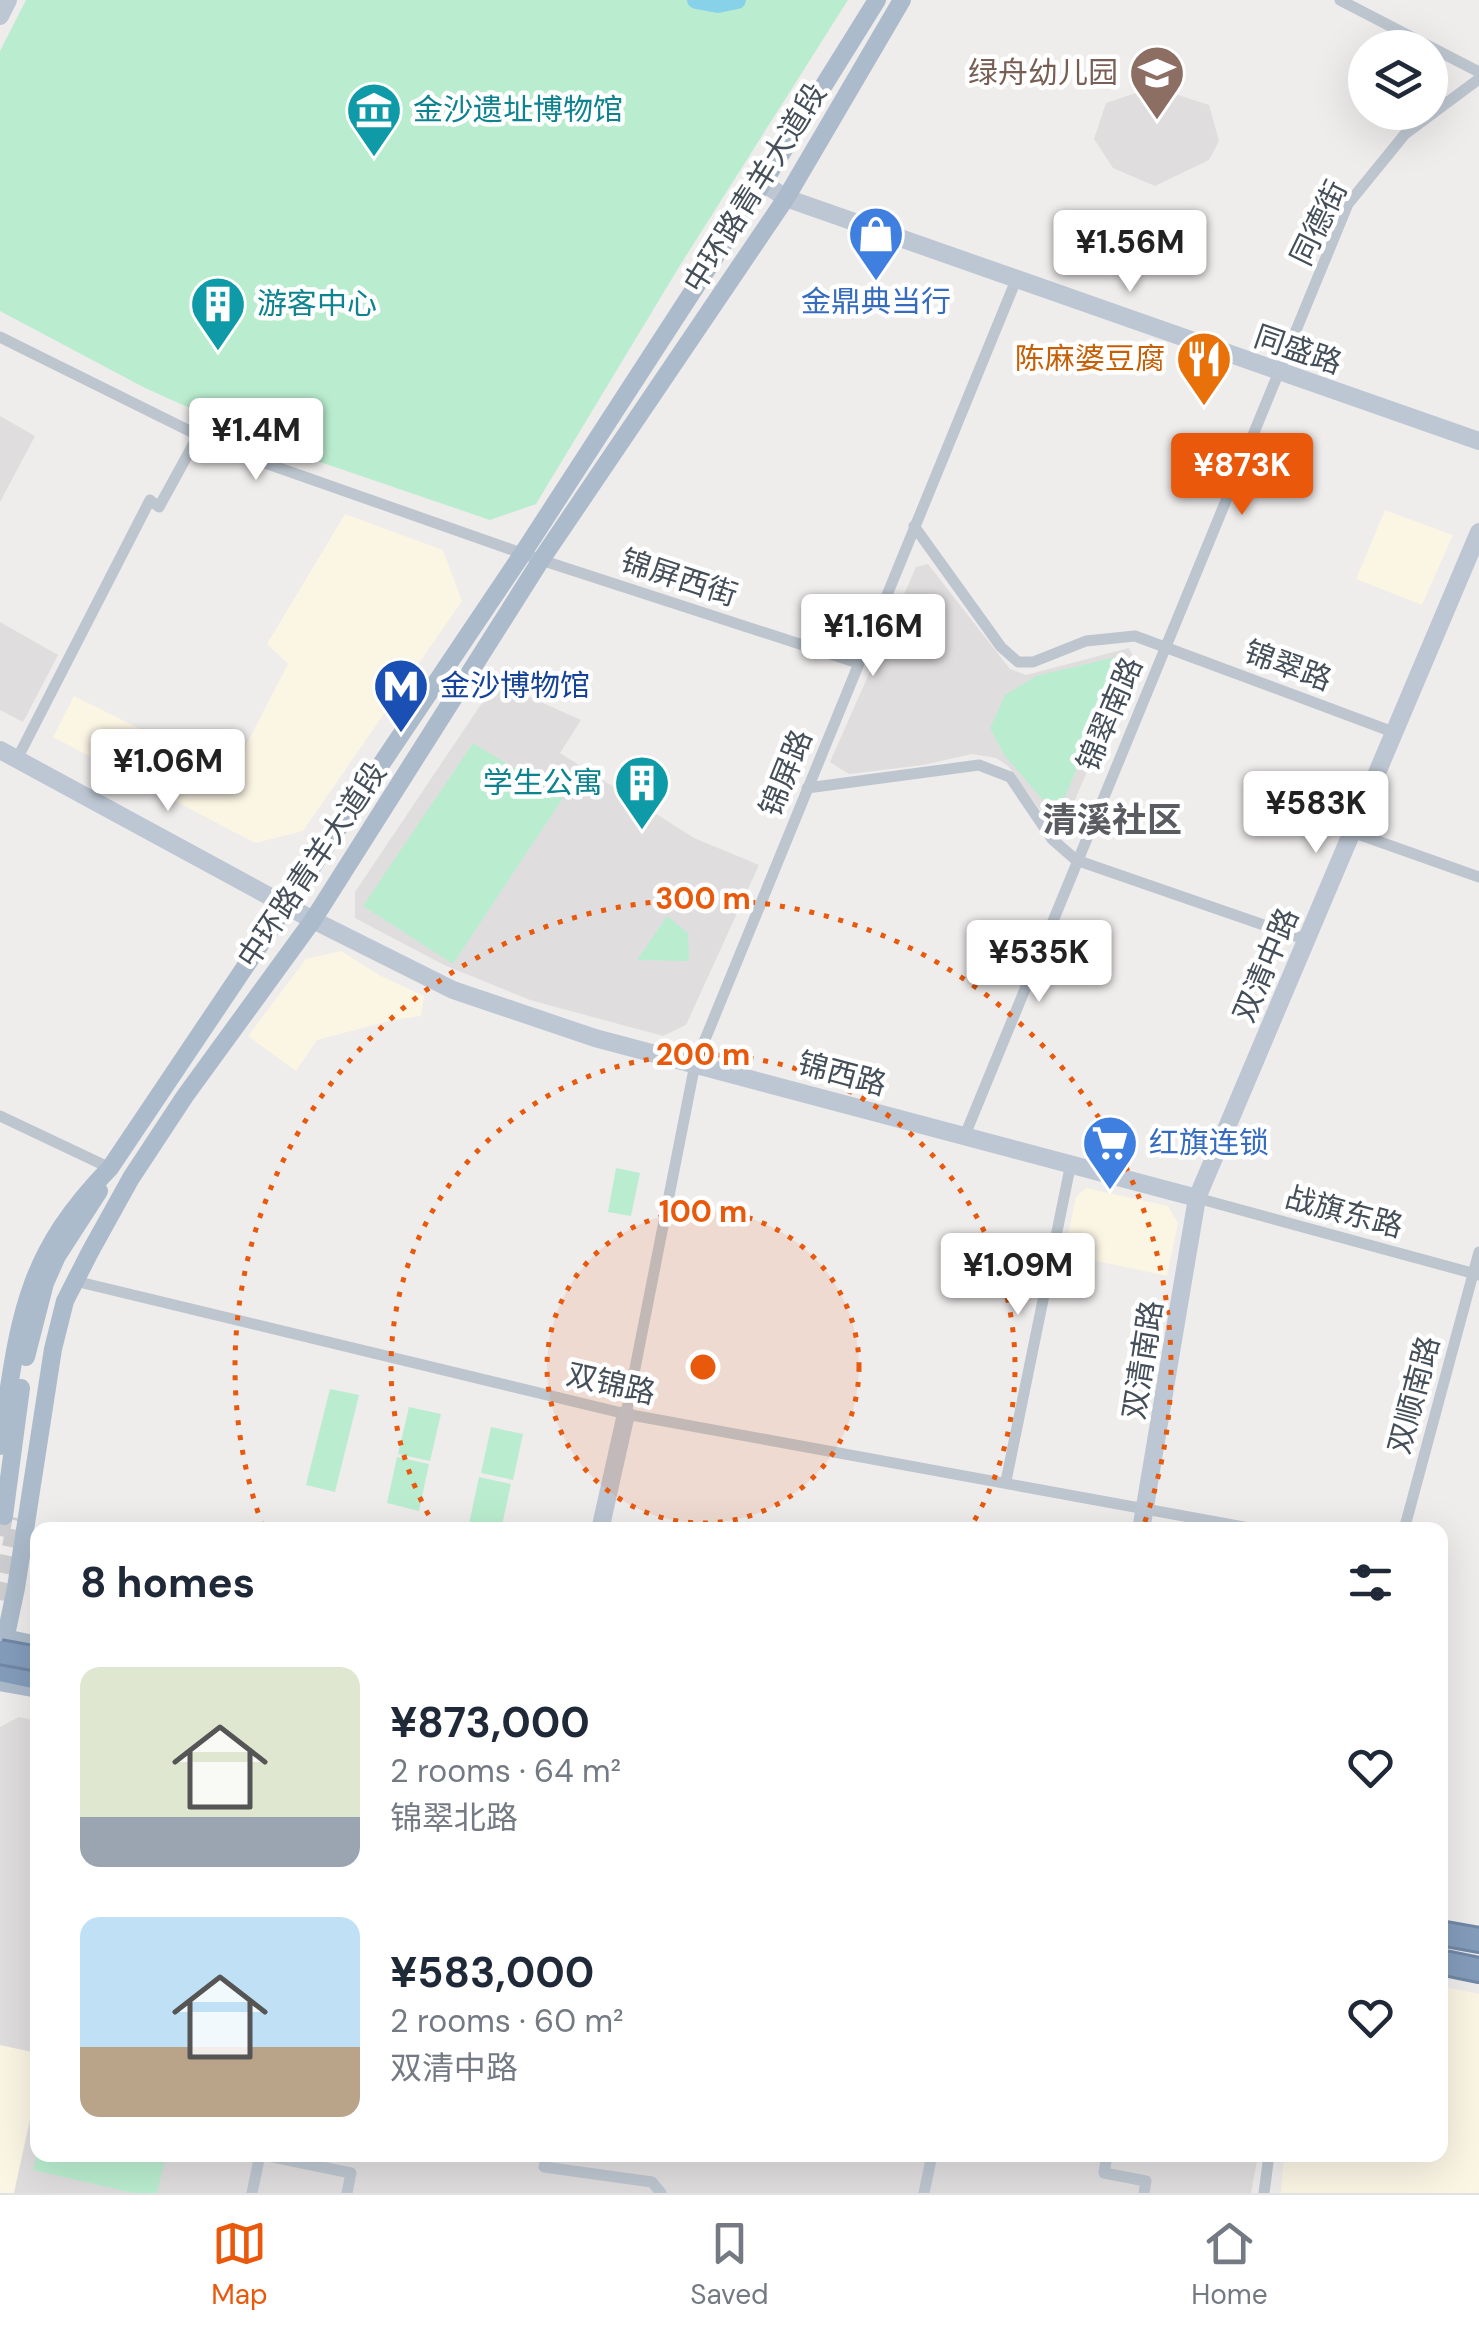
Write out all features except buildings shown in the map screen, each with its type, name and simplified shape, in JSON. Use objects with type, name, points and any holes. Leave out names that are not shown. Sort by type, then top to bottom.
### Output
[{"type":"highway","points":[[2,1642],[30,1655]]},
{"type":"highway","points":[[1448,1932],[1479,1938]]},
{"type":"highway","points":[[1448,1951],[1479,1957]]},
{"type":"highway","points":[[1448,1966],[1479,1972]]},
{"type":"main road","name":"中环路青羊大道段","points":[[11,1676],[2,1642],[19,1571],[53,1349],[65,1301],[75,1281],[130,1178],[184,1096],[313,920],[532,556],[877,0]]},
{"type":"main road","name":"中环路青羊大道段","points":[[0,1446],[18,1331],[36,1272],[72,1208],[110,1168],[285,905],[786,198],[902,0]]},
{"type":"main road","points":[[110,1168],[95,1200],[57,1256],[39,1301],[23,1371],[10,1517],[50,1312],[61,1282],[89,1231],[130,1178]]},
{"type":"main road","points":[[2,1642],[30,1644]]},
{"type":"street","points":[[0,16],[8,0]]},
{"type":"street","points":[[1340,0],[1479,76]]},
{"type":"street","name":"同德街","points":[[1165,647],[1348,204],[1404,134],[1479,76]]},
{"type":"street","name":"同盛路","points":[[763,182],[786,198],[1479,441]]},
{"type":"street","name":"锦屏路","points":[[626,1414],[695,1064],[1016,280]]},
{"type":"street","name":"锦屏西街","points":[[0,337],[198,436],[267,465],[858,663]]},
{"type":"street","points":[[8,755],[150,500],[159,507],[198,436]]},
{"type":"street","name":"锦翠路","points":[[914,526],[1001,647],[1018,662],[1032,662],[1086,641],[1135,636],[1393,732]]},
{"type":"street","name":"双清中路","points":[[1197,1198],[1479,532]]},
{"type":"street","name":"锦翠南路","points":[[965,1135],[1165,647]]},
{"type":"street","name":"锦西路","points":[[8,755],[313,920],[453,990],[594,1038],[1197,1198]]},
{"type":"street","points":[[807,788],[979,765],[1010,778],[1052,839],[1076,860],[1307,940]]},
{"type":"street","points":[[1352,832],[1479,876]]},
{"type":"street","points":[[0,1116],[110,1168]]},
{"type":"street","points":[[1006,1481],[1071,1164]]},
{"type":"street","name":"战旗东路","points":[[1197,1198],[1475,1274]]},
{"type":"street","name":"双清南路","points":[[1142,1522],[1197,1198]]},
{"type":"street","name":"双顺南路","points":[[1406,1522],[1479,1252]]},
{"type":"street","name":"双锦路","points":[[75,1281],[626,1414],[1218,1522]]},
{"type":"street","points":[[602,1522],[626,1414]]},
{"type":"street","points":[[252,2193],[259,2162]]},
{"type":"street","points":[[296,2162],[351,2173],[347,2193]]},
{"type":"street","points":[[550,2162],[652,2182],[662,2193]]},
{"type":"street","points":[[924,2193],[931,2162]]},
{"type":"street","points":[[1106,2162],[1104,2173],[1146,2181],[1144,2193]]},
{"type":"street","points":[[1264,2193],[1268,2162]]},
{"type":"shaded area","name":"绿舟幼儿园","points":[[1154,87],[1209,105],[1219,141],[1209,160],[1155,186],[1113,168],[1094,139],[1106,103]]},
{"type":"shaded area","points":[[0,416],[35,436],[0,502]]},
{"type":"shaded area","points":[[1385,510],[1453,535],[1422,605],[1356,579]]},
{"type":"shaded area","points":[[345,514],[443,550],[462,601],[303,831],[255,843],[53,737],[74,696],[231,774],[288,664],[267,644]]},
{"type":"shaded area","points":[[928,564],[1010,669],[1026,675],[1129,648],[1135,660],[1064,825],[1052,826],[1008,766],[996,758],[972,754],[849,774],[830,762],[916,567]]},
{"type":"shaded area","points":[[0,622],[58,655],[23,722],[0,710]]},
{"type":"shaded area","points":[[496,682],[581,720],[560,753],[694,838],[759,865],[686,1025],[663,1036],[530,1000],[444,965],[355,918],[355,892]]},
{"type":"shaded area","points":[[341,951],[424,996],[421,1016],[317,1040],[296,1071],[248,1036],[306,959]]},
{"type":"shaded area","points":[[1086,1188],[1168,1206],[1178,1223],[1167,1276],[1064,1254],[1076,1197]]},
{"type":"shaded area","points":[[19,1717],[30,1719],[30,2051],[0,2045],[0,1727]]},
{"type":"shaded area","points":[[1448,1988],[1479,1994],[1479,2193],[1281,2193],[1283,2162],[1448,2162]]},
{"type":"shaded area","points":[[0,2045],[30,2051],[30,2120],[14,2193],[0,2193]]},
{"type":"shaded area","points":[[30,2120],[30,2162],[1257,2162],[1251,2193],[14,2193]]},
{"type":"green space","name":"金沙遗址博物馆","points":[[26,0],[848,0],[679,267],[536,504],[490,520],[229,431],[212,418],[145,388],[0,311],[0,51]]},
{"type":"green space","points":[[1124,655],[1057,816],[1004,755],[990,728],[1005,695],[1036,676]]},
{"type":"green space","points":[[473,743],[563,798],[453,964],[363,906]]},
{"type":"green space","points":[[667,916],[688,933],[689,961],[637,960]]},
{"type":"green space","points":[[616,1168],[640,1173],[631,1216],[608,1212]]},
{"type":"green space","points":[[330,1389],[359,1395],[335,1492],[306,1485]]},
{"type":"green space","points":[[409,1407],[441,1414],[430,1461],[398,1454]]},
{"type":"green space","points":[[491,1427],[523,1434],[513,1480],[481,1473]]},
{"type":"green space","points":[[397,1457],[429,1464],[419,1511],[387,1503]]},
{"type":"green space","points":[[479,1477],[511,1484],[503,1522],[469,1522]]},
{"type":"green space","points":[[35,2162],[164,2162],[157,2193],[133,2193],[33,2170]]},
{"type":"waterway","points":[[696,0],[718,4],[737,0]]},
{"type":"tunnel","points":[[0,1536],[4,1516]]},
{"type":"tunnel","points":[[0,1600],[17,1518]]},
{"type":"place","name":"绿舟幼儿园","points":[[1157,122]]},
{"type":"place","name":"金沙遗址博物馆","points":[[374,159]]},
{"type":"place","name":"金鼎典当行","points":[[876,283]]},
{"type":"place","name":"游客中心","points":[[218,353]]},
{"type":"place","name":"陈麻婆豆腐","points":[[1204,408]]},
{"type":"place","name":"金沙博物馆","points":[[401,735]]},
{"type":"place","name":"学生公寓","points":[[642,832]]},
{"type":"place","name":"红旗连锁","points":[[1110,1192]]},
{"type":"district","name":"清溪社区","points":[[1112,820]]}]
